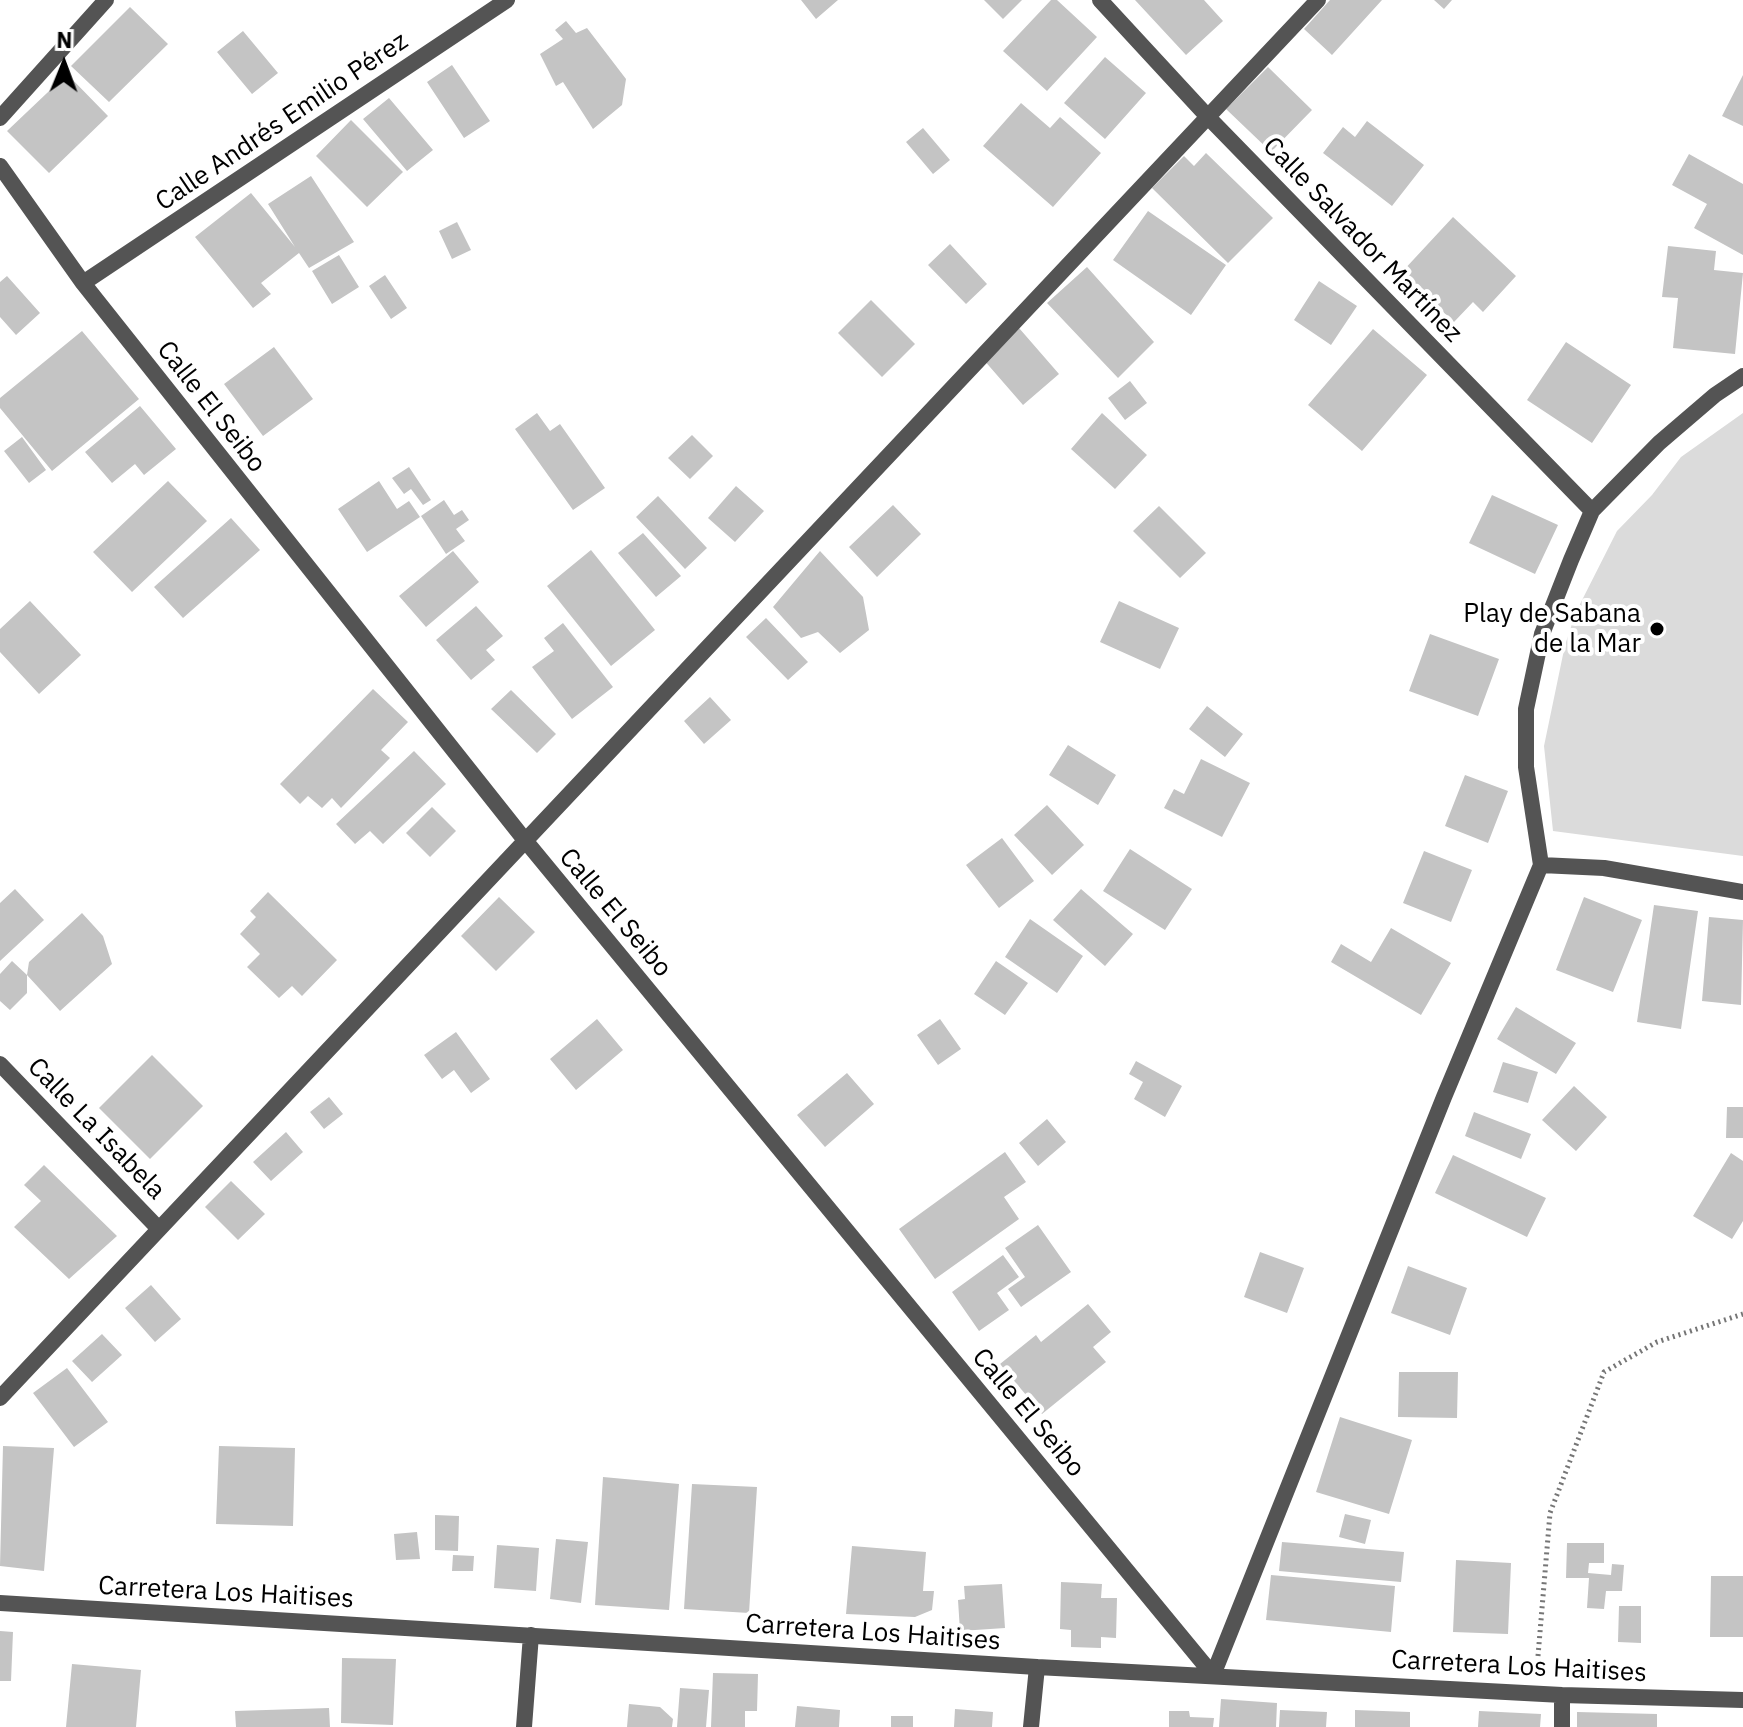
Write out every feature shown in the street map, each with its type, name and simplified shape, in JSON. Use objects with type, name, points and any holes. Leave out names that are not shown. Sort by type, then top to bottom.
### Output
[{"type":"street","points":[[0,118],[106,0]]},
{"type":"street","name":"Calle Andrés Emilio Pérez","points":[[83,283],[507,0]]},
{"type":"street","name":"Calle Salvador Martínez","points":[[1100,0],[1208,117],[1592,511]]},
{"type":"street","points":[[0,1398],[1318,0]]},
{"type":"street","name":"Calle El Seibo","points":[[0,166],[83,283],[524,839],[1213,1675]]},
{"type":"street","points":[[1213,1675],[1444,1097],[1541,865],[1526,767],[1526,709],[1542,634],[1592,511],[1659,443],[1715,395],[1743,376]]},
{"type":"street","points":[[1541,865],[1604,868],[1743,892]]},
{"type":"street","name":"Calle La Isabela","points":[[0,1064],[158,1228]]},
{"type":"street","name":"Carretera Los Haitises","points":[[0,1603],[1037,1667],[1562,1695],[1743,1700]]},
{"type":"street","points":[[524,1727],[531,1635]]},
{"type":"street","points":[[1031,1727],[1037,1667]]},
{"type":"street","points":[[1562,1695],[1562,1727]]},
{"type":"path","points":[[1535,1693],[1550,1513],[1604,1372],[1657,1342],[1743,1314]]},
{"type":"shaded area","name":"Play de Sabana de la Mar","points":[[1743,413],[1743,856],[1553,831],[1544,746],[1565,645],[1576,612],[1617,531],[1652,495],[1681,457]]},
{"type":"building","points":[[801,0],[838,0],[816,19]]},
{"type":"building","points":[[984,0],[1022,0],[1003,19]]},
{"type":"building","points":[[1051,0],[1057,0],[1097,37],[1047,91],[1003,51]]},
{"type":"building","points":[[1135,0],[1204,0],[1223,21],[1186,55]]},
{"type":"building","points":[[1330,0],[1382,0],[1332,55],[1304,29]]},
{"type":"building","points":[[1434,0],[1452,0],[1444,9]]},
{"type":"building","points":[[130,7],[168,44],[109,102],[71,66]]},
{"type":"building","points":[[566,21],[576,33],[587,28],[626,79],[622,105],[593,129],[563,82],[556,86],[540,54],[563,39],[555,30]]},
{"type":"building","points":[[243,31],[278,73],[252,94],[217,52]]},
{"type":"building","points":[[1105,57],[1146,93],[1105,139],[1064,103]]},
{"type":"building","points":[[452,65],[490,121],[464,138],[427,82]]},
{"type":"building","points":[[1268,67],[1312,110],[1271,152],[1226,109]]},
{"type":"building","points":[[67,74],[108,116],[49,173],[7,131]]},
{"type":"building","points":[[1743,75],[1743,126],[1722,116]]},
{"type":"building","points":[[389,98],[433,150],[407,171],[363,119]]},
{"type":"building","points":[[1021,103],[1050,128],[1060,117],[1101,153],[1053,207],[983,146]]},
{"type":"building","points":[[351,120],[403,172],[367,207],[316,156]]},
{"type":"building","points":[[1367,121],[1424,165],[1392,206],[1323,153],[1343,127],[1355,137]]},
{"type":"building","points":[[923,128],[950,160],[933,174],[906,142]]},
{"type":"building","points":[[1206,153],[1273,218],[1228,263],[1152,188],[1184,156],[1194,166]]},
{"type":"building","points":[[1689,154],[1743,184],[1743,255],[1694,228],[1707,204],[1672,185]]},
{"type":"building","points":[[311,176],[354,242],[309,268],[299,253],[261,283],[271,294],[253,308],[195,237],[251,193],[295,247],[268,204]]},
{"type":"building","points":[[1148,211],[1226,265],[1191,315],[1113,260]]},
{"type":"building","points":[[1453,217],[1516,276],[1483,312],[1473,302],[1454,322],[1401,273]]},
{"type":"building","points":[[457,222],[471,250],[452,259],[439,231]]},
{"type":"building","points":[[950,244],[987,284],[966,304],[928,265]]},
{"type":"building","points":[[1668,246],[1716,251],[1714,270],[1743,273],[1735,354],[1673,348],[1678,298],[1662,297]]},
{"type":"building","points":[[339,255],[359,287],[332,304],[312,271]]},
{"type":"building","points":[[1087,267],[1154,342],[1118,378],[1047,303]]},
{"type":"building","points":[[385,275],[407,308],[391,319],[369,286]]},
{"type":"building","points":[[7,276],[40,313],[16,335],[0,317],[0,282]]},
{"type":"building","points":[[1319,281],[1357,306],[1331,345],[1294,320]]},
{"type":"building","points":[[871,300],[915,344],[882,377],[838,333]]},
{"type":"building","points":[[1019,328],[1059,374],[1023,405],[983,359]]},
{"type":"building","points":[[1373,329],[1427,375],[1362,451],[1308,405]]},
{"type":"building","points":[[82,331],[139,399],[52,471],[0,408],[0,398]]},
{"type":"building","points":[[1566,342],[1631,385],[1592,443],[1527,400]]},
{"type":"building","points":[[274,347],[313,399],[263,436],[224,384]]},
{"type":"building","points":[[1130,381],[1147,403],[1125,420],[1108,398]]},
{"type":"building","points":[[140,406],[176,449],[144,475],[135,464],[112,483],[85,452]]},
{"type":"building","points":[[537,413],[550,431],[560,424],[605,488],[573,510],[515,429]]},
{"type":"building","points":[[1102,413],[1147,455],[1115,489],[1071,449]]},
{"type":"building","points":[[692,435],[713,456],[690,479],[668,458]]},
{"type":"building","points":[[22,437],[46,470],[29,483],[4,451]]},
{"type":"building","points":[[409,467],[431,500],[423,505],[411,489],[404,494],[392,478]]},
{"type":"building","points":[[168,481],[207,521],[132,592],[93,552]]},
{"type":"building","points":[[379,481],[397,509],[409,501],[420,517],[367,552],[338,509]]},
{"type":"building","points":[[736,486],[764,511],[735,542],[708,518]]},
{"type":"building","points":[[1492,495],[1558,525],[1535,574],[1469,543]]},
{"type":"building","points":[[658,496],[707,548],[685,569],[636,517]]},
{"type":"building","points":[[444,500],[454,515],[462,510],[469,520],[456,529],[465,541],[446,554],[421,516]]},
{"type":"building","points":[[893,505],[921,534],[877,577],[849,547]]},
{"type":"building","points":[[1159,506],[1206,553],[1180,578],[1133,531]]},
{"type":"building","points":[[231,518],[260,550],[183,618],[154,587]]},
{"type":"building","points":[[643,533],[681,576],[656,597],[618,553]]},
{"type":"building","points":[[591,550],[655,630],[611,666],[547,586]]},
{"type":"building","points":[[453,551],[479,582],[426,627],[399,596]]},
{"type":"building","points":[[820,551],[863,597],[869,630],[840,653],[818,632],[801,638],[773,607]]},
{"type":"building","points":[[30,601],[81,655],[39,694],[0,652],[0,629]]},
{"type":"building","points":[[1119,601],[1179,628],[1160,669],[1100,642]]},
{"type":"building","points":[[476,606],[503,636],[486,650],[495,660],[471,680],[436,640]]},
{"type":"building","points":[[766,618],[808,662],[788,680],[746,637]]},
{"type":"building","points":[[563,623],[613,687],[572,719],[532,667],[554,651],[544,638]]},
{"type":"building","points":[[1430,634],[1499,659],[1478,716],[1409,691]]},
{"type":"building","points":[[373,689],[408,722],[381,750],[390,758],[341,808],[332,798],[322,808],[308,796],[300,804],[280,784]]},
{"type":"building","points":[[511,690],[556,734],[537,753],[491,709]]},
{"type":"building","points":[[710,697],[731,720],[704,744],[684,721]]},
{"type":"building","points":[[1207,706],[1243,734],[1225,757],[1189,729]]},
{"type":"building","points":[[1068,745],[1116,775],[1098,805],[1049,775]]},
{"type":"building","points":[[414,751],[446,784],[383,844],[370,831],[355,844],[336,824]]},
{"type":"building","points":[[1201,759],[1250,783],[1222,837],[1164,808],[1174,789],[1184,794]]},
{"type":"building","points":[[1465,775],[1508,791],[1488,843],[1445,826]]},
{"type":"building","points":[[1047,805],[1084,845],[1052,875],[1014,835]]},
{"type":"building","points":[[432,807],[456,831],[430,857],[406,833]]},
{"type":"building","points":[[1002,838],[1034,881],[999,908],[966,865]]},
{"type":"building","points":[[1130,849],[1192,889],[1165,930],[1103,891]]},
{"type":"building","points":[[1424,851],[1472,870],[1451,922],[1403,903]]},
{"type":"building","points":[[15,889],[44,920],[0,961],[0,903]]},
{"type":"building","points":[[1081,889],[1133,934],[1105,966],[1053,920]]},
{"type":"building","points":[[268,892],[337,960],[302,996],[292,986],[279,998],[247,967],[260,954],[240,934],[256,917],[250,911]]},
{"type":"building","points":[[499,897],[535,932],[496,971],[461,936]]},
{"type":"building","points":[[1584,897],[1642,920],[1613,992],[1556,970]]},
{"type":"building","points":[[1654,905],[1698,911],[1681,1029],[1637,1022]]},
{"type":"building","points":[[82,913],[103,936],[112,964],[60,1011],[27,975],[29,962]]},
{"type":"building","points":[[1709,917],[1743,920],[1741,1005],[1702,1001]]},
{"type":"building","points":[[1030,919],[1083,956],[1057,993],[1005,957]]},
{"type":"building","points":[[1391,928],[1451,963],[1421,1015],[1331,962],[1341,944],[1371,962]]},
{"type":"building","points":[[12,961],[27,975],[27,993],[10,1010],[0,1001],[0,974]]},
{"type":"building","points":[[996,961],[1028,983],[1005,1015],[974,994]]},
{"type":"building","points":[[1516,1007],[1576,1043],[1556,1074],[1497,1039]]},
{"type":"building","points":[[597,1019],[623,1050],[576,1090],[550,1059]]},
{"type":"building","points":[[940,1019],[961,1049],[938,1065],[917,1035]]},
{"type":"building","points":[[456,1032],[490,1079],[471,1093],[454,1070],[442,1079],[424,1055]]},
{"type":"building","points":[[152,1055],[203,1106],[150,1159],[99,1108]]},
{"type":"building","points":[[1136,1061],[1182,1086],[1165,1117],[1134,1099],[1143,1082],[1129,1074]]},
{"type":"building","points":[[1503,1062],[1538,1072],[1528,1103],[1493,1092]]},
{"type":"building","points":[[847,1073],[874,1104],[825,1147],[797,1115]]},
{"type":"building","points":[[1574,1086],[1607,1117],[1576,1151],[1542,1120]]},
{"type":"building","points":[[329,1097],[343,1114],[324,1129],[310,1112]]},
{"type":"building","points":[[1727,1107],[1743,1107],[1743,1138],[1726,1138]]},
{"type":"building","points":[[1474,1112],[1531,1134],[1521,1159],[1465,1136]]},
{"type":"building","points":[[1047,1119],[1066,1142],[1038,1166],[1019,1143]]},
{"type":"building","points":[[286,1132],[303,1152],[271,1181],[253,1162]]},
{"type":"building","points":[[1005,1152],[1026,1182],[1004,1197],[1019,1219],[935,1279],[899,1229]]},
{"type":"building","points":[[1731,1153],[1743,1161],[1743,1221],[1732,1239],[1693,1216]]},
{"type":"building","points":[[1453,1155],[1546,1198],[1527,1237],[1435,1193]]},
{"type":"building","points":[[44,1165],[117,1236],[69,1279],[14,1227],[41,1201],[24,1185]]},
{"type":"building","points":[[231,1181],[265,1214],[238,1240],[205,1207]]},
{"type":"building","points":[[1038,1225],[1071,1272],[1021,1307],[1008,1289],[1025,1277],[1005,1248]]},
{"type":"building","points":[[1260,1252],[1304,1268],[1287,1313],[1244,1297]]},
{"type":"building","points":[[1003,1255],[1019,1277],[997,1293],[1009,1310],[979,1331],[952,1292]]},
{"type":"building","points":[[1408,1266],[1467,1288],[1450,1335],[1391,1313]]},
{"type":"building","points":[[151,1285],[181,1319],[155,1342],[125,1308]]},
{"type":"building","points":[[1088,1304],[1111,1332],[1093,1347],[1106,1362],[1042,1414],[1000,1364],[1036,1335],[1041,1342]]},
{"type":"building","points":[[102,1334],[122,1355],[92,1382],[72,1361]]},
{"type":"building","points":[[67,1368],[108,1422],[74,1447],[33,1393]]},
{"type":"building","points":[[1399,1372],[1458,1372],[1457,1418],[1398,1417]]},
{"type":"building","points":[[1340,1417],[1412,1440],[1389,1514],[1316,1492]]},
{"type":"building","points":[[3,1446],[54,1448],[44,1571],[0,1566]]},
{"type":"building","points":[[219,1446],[295,1448],[293,1526],[216,1524]]},
{"type":"building","points":[[603,1477],[679,1484],[669,1610],[595,1605]]},
{"type":"building","points":[[692,1484],[757,1487],[749,1613],[684,1609]]},
{"type":"building","points":[[1345,1514],[1371,1520],[1365,1544],[1339,1537]]},
{"type":"building","points":[[435,1515],[459,1516],[458,1551],[435,1550]]},
{"type":"building","points":[[417,1532],[420,1559],[396,1560],[394,1534]]},
{"type":"building","points":[[556,1539],[588,1542],[581,1603],[550,1599]]},
{"type":"building","points":[[1282,1542],[1404,1552],[1401,1582],[1279,1571]]},
{"type":"building","points":[[1567,1543],[1604,1543],[1604,1563],[1589,1563],[1588,1573],[1611,1575],[1612,1564],[1624,1565],[1622,1591],[1606,1591],[1604,1609],[1587,1608],[1589,1578],[1566,1578]]},
{"type":"building","points":[[497,1545],[539,1548],[536,1591],[494,1588]]},
{"type":"building","points":[[852,1546],[926,1552],[923,1591],[934,1591],[932,1610],[915,1617],[846,1614]]},
{"type":"building","points":[[453,1555],[474,1556],[473,1571],[452,1571]]},
{"type":"building","points":[[1456,1560],[1511,1563],[1508,1634],[1453,1632]]},
{"type":"building","points":[[1271,1575],[1395,1586],[1391,1632],[1266,1620]]},
{"type":"building","points":[[1711,1576],[1743,1576],[1743,1637],[1710,1637]]},
{"type":"building","points":[[1061,1582],[1102,1584],[1101,1598],[1117,1598],[1116,1638],[1101,1637],[1101,1648],[1071,1647],[1071,1630],[1060,1629]]},
{"type":"building","points":[[1002,1584],[1005,1628],[960,1631],[958,1600],[965,1599],[964,1586]]},
{"type":"building","points":[[1619,1606],[1641,1606],[1641,1643],[1618,1642]]},
{"type":"building","points":[[0,1631],[13,1632],[11,1681],[0,1681]]},
{"type":"building","points":[[342,1658],[396,1659],[393,1725],[341,1723]]},
{"type":"building","points":[[72,1664],[141,1670],[136,1727],[66,1727]]},
{"type":"building","points":[[713,1673],[758,1674],[757,1711],[745,1711],[745,1727],[711,1727]]},
{"type":"building","points":[[680,1688],[709,1690],[706,1727],[677,1727]]},
{"type":"building","points":[[1221,1699],[1277,1703],[1276,1727],[1219,1727]]},
{"type":"building","points":[[629,1704],[660,1707],[673,1719],[672,1727],[627,1727]]},
{"type":"building","points":[[797,1706],[840,1710],[839,1727],[795,1727]]},
{"type":"building","points":[[329,1708],[330,1727],[236,1727],[235,1711]]},
{"type":"building","points":[[955,1709],[993,1712],[992,1727],[954,1727]]},
{"type":"building","points":[[1280,1710],[1327,1712],[1326,1727],[1279,1727]]},
{"type":"building","points":[[1355,1710],[1410,1712],[1410,1727],[1355,1727]]},
{"type":"building","points":[[1169,1711],[1189,1711],[1190,1717],[1214,1718],[1213,1727],[1169,1727]]},
{"type":"building","points":[[1479,1711],[1541,1714],[1540,1727],[1478,1727]]},
{"type":"building","points":[[1577,1712],[1657,1714],[1657,1727],[1577,1727]]},
{"type":"building","points":[[891,1716],[913,1716],[913,1727],[891,1727]]},
{"type":"place","name":"Play de Sabana de la Mar","points":[[1657,629]]}]
